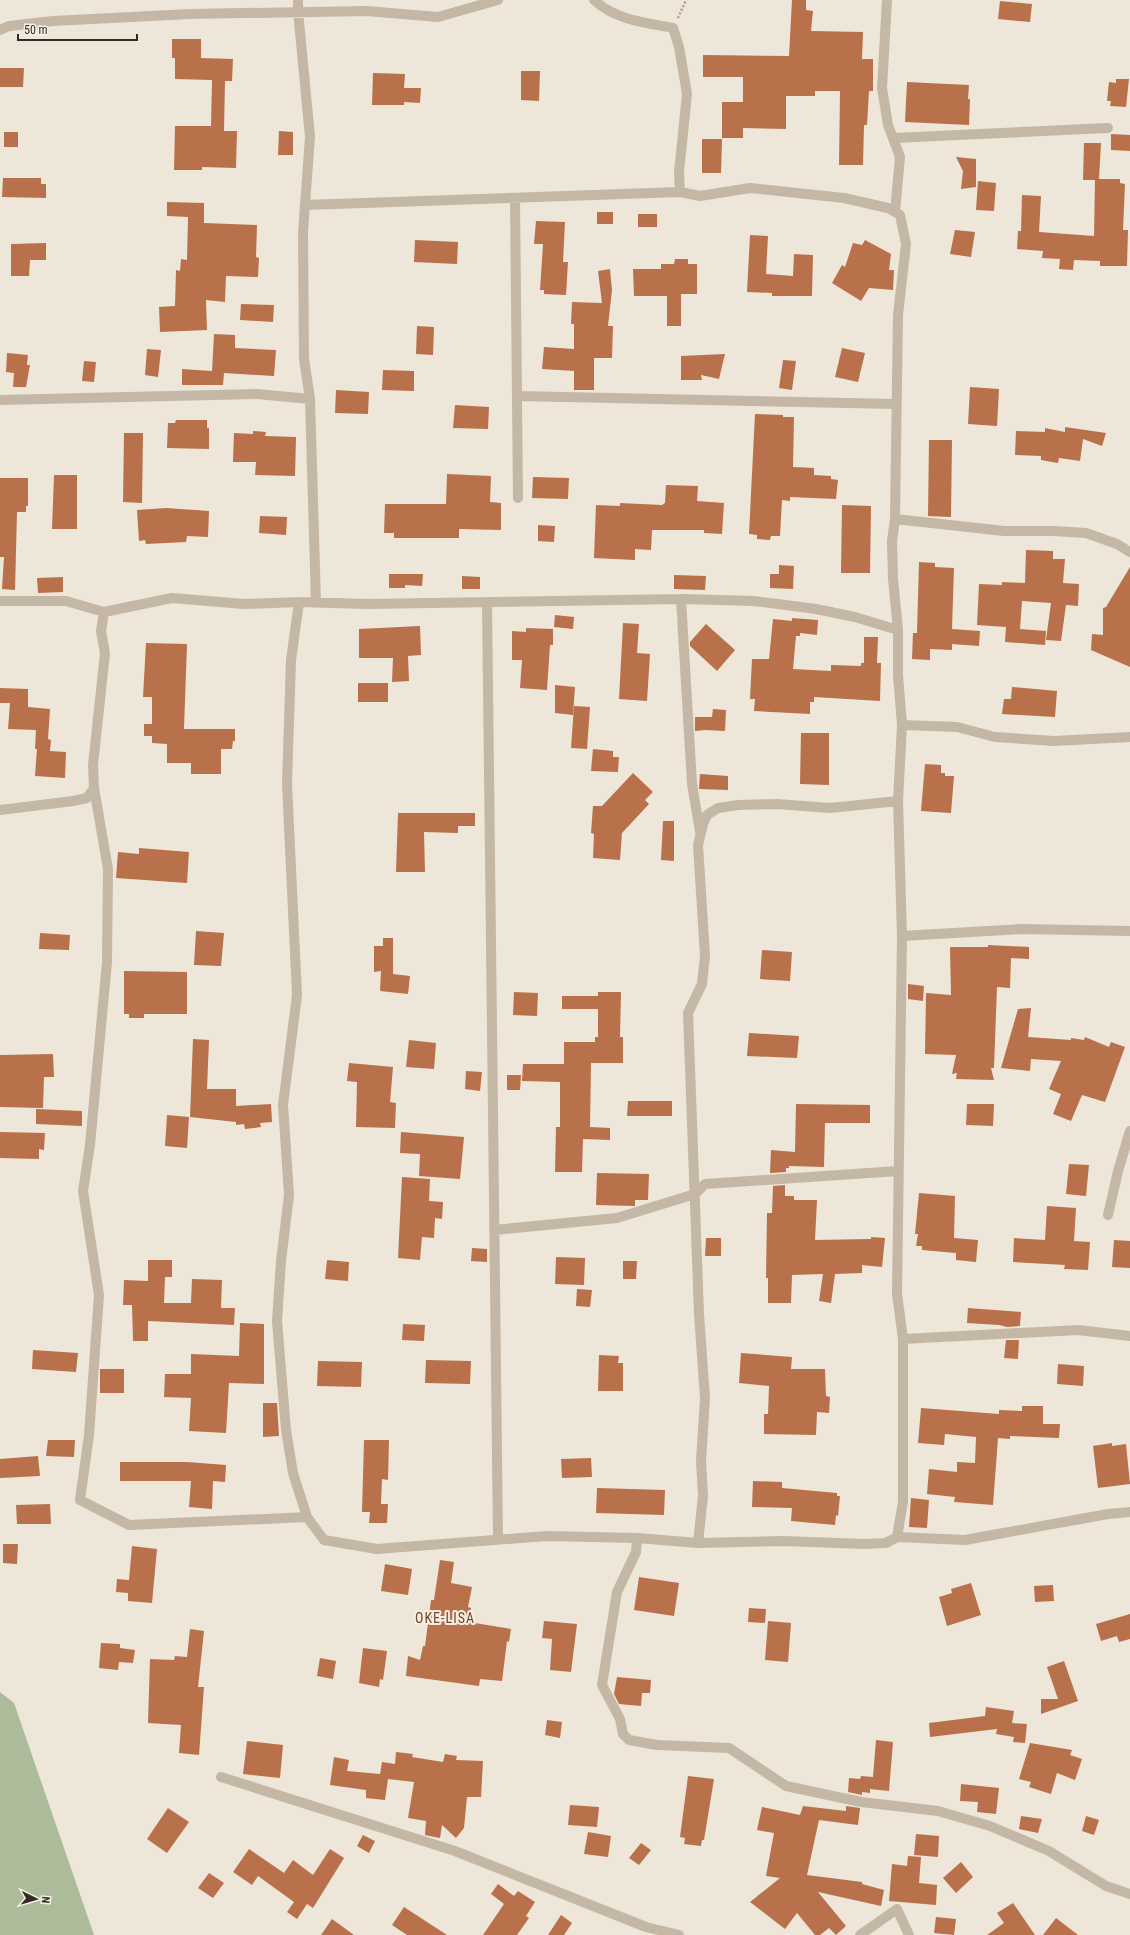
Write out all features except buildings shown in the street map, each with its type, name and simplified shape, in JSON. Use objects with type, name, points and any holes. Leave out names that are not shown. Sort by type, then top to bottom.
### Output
[{"type":"street","points":[[298,0],[310,137],[303,232],[304,359],[310,399],[316,603]]},
{"type":"street","points":[[0,30],[10,26],[53,20],[189,14],[367,11],[438,17],[498,0]]},
{"type":"street","points":[[594,0],[603,9],[634,21],[673,28],[679,47],[687,94],[679,172],[680,192]]},
{"type":"street","points":[[887,0],[882,88],[888,125],[900,157],[895,212]]},
{"type":"street","points":[[893,138],[1108,128]]},
{"type":"street","points":[[305,205],[680,192],[700,196],[750,188],[844,198],[888,208],[900,215],[906,244],[898,315],[895,519],[892,541],[892,579],[898,630],[898,675],[902,725],[898,801],[902,936],[897,1294],[903,1339],[902,1502],[897,1537]]},
{"type":"street","points":[[515,198],[518,498]]},
{"type":"street","points":[[0,400],[258,394],[310,399]]},
{"type":"street","points":[[517,396],[896,404]]},
{"type":"street","points":[[895,519],[1004,531],[1054,530],[1086,533],[1116,544],[1130,552]]},
{"type":"street","points":[[0,601],[66,601],[104,612],[172,598],[244,604],[299,602],[368,604],[681,599],[754,601],[816,609],[855,617],[898,630]]},
{"type":"street","points":[[681,599],[692,784],[701,834]]},
{"type":"street","points":[[299,602],[291,660],[287,784],[297,995],[283,1105],[289,1195],[281,1261],[277,1321],[286,1430],[293,1474],[306,1518],[324,1540],[377,1549],[547,1536],[637,1538],[698,1543],[783,1541],[865,1544],[886,1543],[897,1537],[965,1540],[1108,1514],[1130,1512]]},
{"type":"street","points":[[487,602],[498,1540]]},
{"type":"street","points":[[104,612],[101,631],[105,653],[93,765],[94,788],[108,869],[107,962],[90,1145],[84,1191],[99,1295],[89,1435],[80,1500],[129,1525],[306,1518]]},
{"type":"street","points":[[902,725],[957,727],[995,737],[1054,741],[1130,737]]},
{"type":"street","points":[[0,810],[87,798],[94,788]]},
{"type":"street","points":[[698,1543],[703,1496],[701,1461],[705,1398],[702,1364],[688,1013],[702,984],[705,956],[698,845],[703,824],[707,815],[718,808],[738,805],[777,804],[830,808],[898,801]]},
{"type":"street","points":[[902,936],[1022,929],[1130,931]]},
{"type":"street","points":[[1108,1215],[1118,1170],[1130,1131]]},
{"type":"street","points":[[494,1230],[617,1218],[695,1194],[706,1184],[898,1171]]},
{"type":"street","points":[[903,1339],[1078,1330],[1130,1336]]},
{"type":"street","points":[[637,1538],[636,1552],[617,1592],[602,1685],[620,1719],[623,1734],[629,1740],[658,1745],[729,1748],[786,1786],[861,1802],[938,1811],[983,1824],[1049,1851],[1106,1886],[1130,1894]]},
{"type":"street","points":[[221,1777],[455,1851],[646,1926],[679,1935]]},
{"type":"street","points":[[860,1935],[897,1909],[909,1935]]},
{"type":"path","points":[[673,28],[686,0]]},
{"type":"green space","points":[[0,1692],[14,1703],[94,1935],[0,1935]]},
{"type":"district","name":"OKE-LISA","points":[[445,1618]]}]
